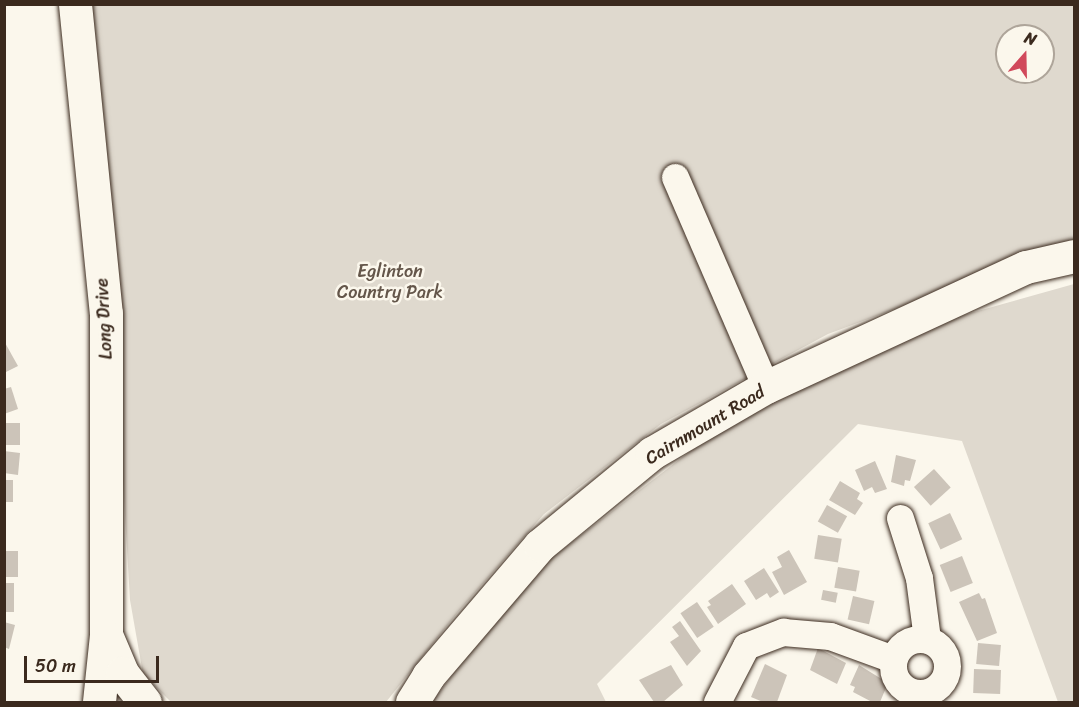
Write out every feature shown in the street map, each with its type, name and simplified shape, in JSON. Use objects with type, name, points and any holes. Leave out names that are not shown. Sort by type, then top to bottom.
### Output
[{"type":"main road","name":"Long Drive","points":[[75,4],[106,313],[106,635],[99,702]]},
{"type":"main road","name":"Cairnmount Road","points":[[412,702],[428,676],[540,545],[652,453],[766,387],[1026,267],[1074,256]]},
{"type":"main road","name":"Long Drive","points":[[106,635],[122,673],[145,702]]},
{"type":"street","points":[[675,177],[766,387]]},
{"type":"street","points":[[900,518],[919,578],[927,639]]},
{"type":"street","points":[[717,702],[746,645],[783,632],[830,636],[893,658]]},
{"type":"street","points":[[927,639],[939,647],[947,667],[938,686],[930,691],[917,693],[899,684],[892,667],[893,658],[904,643],[927,639]]},
{"type":"green space","name":"Eglinton Country Park","points":[[83,5],[1074,5],[1074,248],[962,284],[828,334],[661,424],[544,514],[458,612],[386,702],[171,702],[143,674],[130,600],[100,89]]},
{"type":"green space","points":[[1074,284],[1074,702],[1058,702],[962,441],[858,424],[597,684],[606,702],[432,702],[524,579],[714,433],[928,325]]},
{"type":"building","points":[[4,341],[18,366],[4,373]]},
{"type":"building","points":[[11,387],[18,409],[4,414],[4,389]]},
{"type":"building","points":[[4,423],[20,423],[20,445],[4,445]]},
{"type":"building","points":[[4,451],[20,453],[18,475],[4,473]]},
{"type":"building","points":[[896,455],[916,460],[910,481],[905,480],[904,486],[891,482]]},
{"type":"building","points":[[875,461],[887,489],[875,493],[872,487],[864,491],[855,470]]},
{"type":"building","points":[[934,469],[951,488],[931,506],[914,487]]},
{"type":"building","points":[[4,480],[13,480],[13,502],[4,502]]},
{"type":"building","points":[[840,481],[860,493],[857,499],[863,503],[855,515],[829,500]]},
{"type":"building","points":[[827,505],[847,516],[838,533],[818,522]]},
{"type":"building","points":[[950,513],[962,539],[941,549],[928,523]]},
{"type":"building","points":[[818,535],[842,539],[838,562],[814,559]]},
{"type":"building","points":[[789,550],[807,582],[784,595],[772,572],[782,567],[777,557]]},
{"type":"building","points":[[4,551],[18,551],[18,577],[4,577]]},
{"type":"building","points":[[962,556],[973,583],[951,592],[940,565]]},
{"type":"building","points":[[838,567],[860,571],[856,592],[834,588]]},
{"type":"building","points":[[764,568],[779,592],[770,598],[767,593],[756,600],[744,581]]},
{"type":"building","points":[[4,583],[14,583],[14,612],[4,612]]},
{"type":"building","points":[[732,584],[746,604],[718,624],[707,607],[711,605],[708,601]]},
{"type":"building","points":[[823,590],[838,593],[836,603],[821,600]]},
{"type":"building","points":[[979,593],[982,599],[985,598],[997,633],[977,641],[959,602]]},
{"type":"building","points":[[853,596],[874,601],[869,624],[848,619]]},
{"type":"building","points":[[697,602],[714,627],[697,638],[680,613]]},
{"type":"building","points":[[680,621],[701,651],[687,666],[670,642],[679,636],[672,627]]},
{"type":"building","points":[[4,622],[15,625],[9,649],[4,647]]},
{"type":"building","points":[[978,643],[1001,645],[999,666],[976,664]]},
{"type":"building","points":[[818,648],[846,663],[837,684],[810,670]]},
{"type":"building","points":[[765,664],[787,675],[777,702],[763,702],[751,697]]},
{"type":"building","points":[[671,665],[683,685],[663,702],[654,702],[639,680]]},
{"type":"building","points":[[859,665],[888,683],[880,702],[872,702],[853,692],[855,687],[850,685]]},
{"type":"building","points":[[974,669],[1001,670],[1000,694],[973,693]]}]
